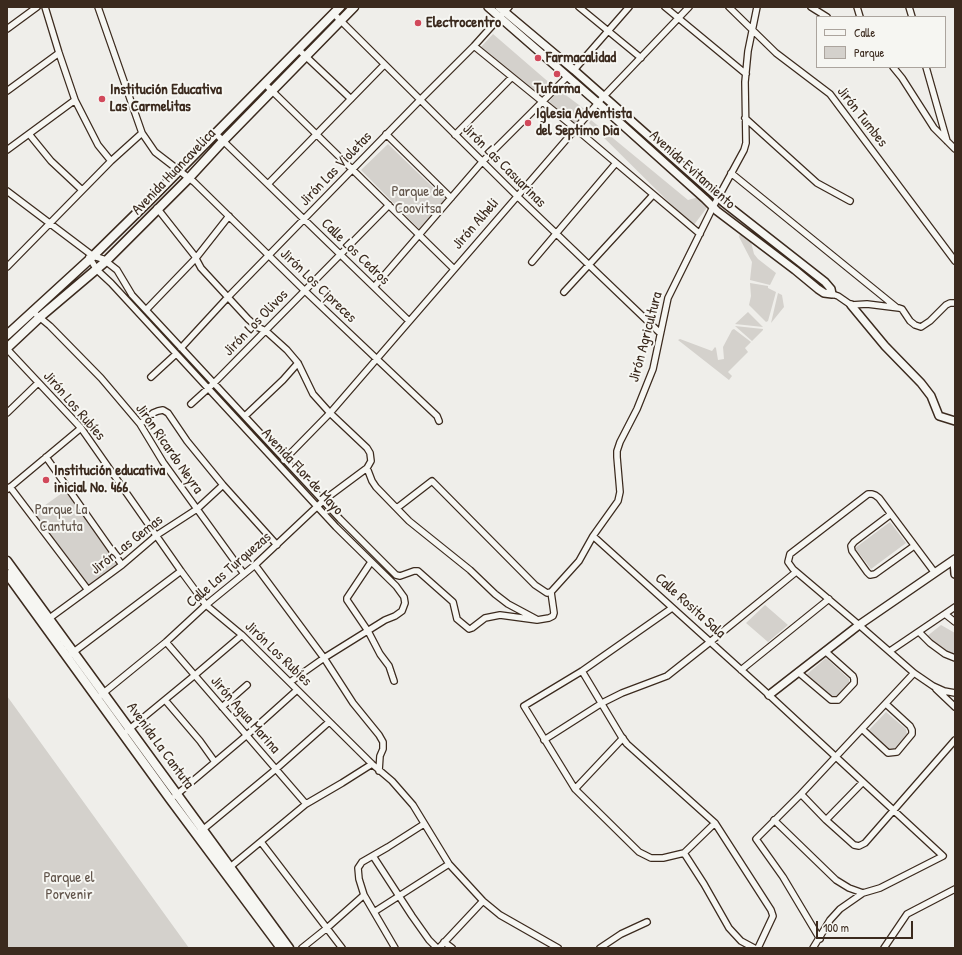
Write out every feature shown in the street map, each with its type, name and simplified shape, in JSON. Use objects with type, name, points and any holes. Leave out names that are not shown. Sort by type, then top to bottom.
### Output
[{"type":"main road","name":"Avenida Huancavelica","points":[[7,335],[179,171],[340,7]]},
{"type":"main road","name":"Avenida Huancavelica","points":[[7,349],[40,317],[106,262],[354,7]]},
{"type":"main road","name":"Avenida La Cantuta","points":[[7,561],[70,655],[227,869],[281,948]]},
{"type":"main road","name":"Avenida La Cantuta","points":[[7,574],[46,621]]},
{"type":"main road","name":"Avenida La Cantuta","points":[[227,869],[290,948]]},
{"type":"street","points":[[7,29],[38,7]]},
{"type":"street","points":[[45,7],[75,100],[98,145],[111,161]]},
{"type":"street","name":"Jirón Los Cipreces","points":[[98,7],[142,132],[147,142],[155,152],[189,178],[437,416],[439,421]]},
{"type":"street","name":"Avenida Evitamiento","points":[[488,7],[503,11],[574,70],[719,197],[824,282],[831,289],[832,294]]},
{"type":"street","points":[[579,7],[640,58]]},
{"type":"street","points":[[574,70],[629,7]]},
{"type":"street","points":[[665,7],[746,74]]},
{"type":"street","name":"Jirón Alheli","points":[[284,460],[330,412],[604,96],[689,7]]},
{"type":"street","name":"Jirón Tumbes","points":[[729,7],[776,53],[830,94],[955,261]]},
{"type":"street","name":"Jirón Agricultura","points":[[550,593],[579,561],[593,536],[618,502],[620,486],[617,451],[637,409],[653,369],[668,298],[713,207],[744,150],[746,143],[744,82],[748,51],[757,7]]},
{"type":"street","points":[[811,7],[825,16]]},
{"type":"street","name":"Avenida Evitamiento","points":[[503,11],[567,77],[713,207],[818,289],[824,293],[838,296],[851,305]]},
{"type":"street","name":"Jirón Las Violetas","points":[[180,348],[386,134],[474,46],[503,11]]},
{"type":"street","name":"Jirón Las Casuarinas","points":[[334,14],[482,162],[660,333]]},
{"type":"street","points":[[474,46],[576,129],[700,234]]},
{"type":"street","points":[[299,50],[351,99]]},
{"type":"street","points":[[7,91],[59,54]]},
{"type":"street","points":[[268,184],[384,65]]},
{"type":"street","points":[[895,68],[934,128],[955,149]]},
{"type":"street","points":[[927,68],[947,141]]},
{"type":"street","points":[[455,135],[512,77]]},
{"type":"street","points":[[374,287],[482,162],[567,77]]},
{"type":"street","points":[[265,84],[454,269]]},
{"type":"street","points":[[7,150],[75,100]]},
{"type":"street","points":[[745,118],[817,183],[850,201]]},
{"type":"street","points":[[7,267],[111,161],[142,132]]},
{"type":"street","points":[[29,134],[51,161],[82,190]]},
{"type":"street","name":"Calle Los Cedros","points":[[216,134],[409,321]]},
{"type":"street","points":[[386,134],[451,198]]},
{"type":"street","points":[[532,262],[616,164]]},
{"type":"street","points":[[731,173],[896,307],[902,309],[910,321],[915,325],[921,327],[930,321],[946,305],[955,303]]},
{"type":"street","name":"Avenida Flor de Mayo","points":[[7,191],[51,223],[90,255],[103,259],[117,270],[132,295],[180,348],[245,416],[284,460],[324,500],[340,519],[396,575],[400,576],[418,571],[453,602],[457,618],[469,629],[485,618],[500,615],[537,620]]},
{"type":"street","points":[[564,292],[653,195]]},
{"type":"street","name":"Jirón Los Olivos","points":[[191,404],[266,331],[304,290],[389,205]]},
{"type":"street","points":[[158,208],[196,258],[201,268],[253,324],[266,331],[287,350],[298,363],[313,394],[367,448],[371,457],[370,465],[367,468],[372,481],[409,521],[470,570],[495,594],[508,604],[537,620],[549,618],[554,614],[550,593],[546,593],[535,585],[432,481],[397,508]]},
{"type":"street","points":[[146,310],[196,258],[229,216]]},
{"type":"street","name":"Avenida Flor de Mayo","points":[[90,255],[97,270],[111,283],[318,506],[396,586],[404,597],[405,603],[402,611],[324,658],[290,682]]},
{"type":"street","points":[[851,305],[867,304],[890,308],[896,307]]},
{"type":"street","points":[[851,305],[885,346],[921,383],[931,396],[939,416],[955,421]]},
{"type":"street","name":"Jirón Ricardo Neyra","points":[[32,311],[40,317],[101,378],[140,424],[163,462],[244,574]]},
{"type":"street","name":"Jirón Los Rubíes","points":[[7,349],[81,428],[206,605],[242,635],[379,771],[392,781],[413,805],[449,864],[483,901],[500,915],[558,948]]},
{"type":"street","points":[[151,377],[176,354]]},
{"type":"street","points":[[245,416],[283,380],[298,363]]},
{"type":"street","points":[[7,413],[38,382]]},
{"type":"street","points":[[140,424],[153,413],[158,411],[162,410],[168,413],[187,441],[223,485],[277,545]]},
{"type":"street","points":[[81,428],[8,488],[88,590]]},
{"type":"street","points":[[46,457],[122,565]]},
{"type":"street","name":"Calle Las Turquezas","points":[[100,696],[166,642],[206,605],[255,565],[324,500],[367,468]]},
{"type":"street","name":"Jirón Las Gemas","points":[[46,621],[122,565],[157,536],[196,509],[223,485]]},
{"type":"street","points":[[935,573],[875,495],[868,494],[790,554],[788,562],[796,572],[914,673],[933,686],[955,707]]},
{"type":"street","points":[[891,514],[854,542],[851,546],[852,551],[866,572],[870,575],[875,574],[914,546]]},
{"type":"street","name":"Calle Rosita Sala","points":[[593,536],[769,695],[943,856],[880,888],[863,893]]},
{"type":"street","points":[[769,695],[859,625],[954,560]]},
{"type":"street","points":[[954,560],[955,574]]},
{"type":"street","points":[[371,562],[346,600],[368,631],[380,654],[389,666],[394,681]]},
{"type":"street","points":[[255,565],[324,658],[353,703],[379,735],[383,749],[380,756],[379,771]]},
{"type":"street","points":[[70,655],[181,571]]},
{"type":"street","points":[[544,740],[602,703],[622,693],[667,676],[796,572]]},
{"type":"street","points":[[741,670],[829,599]]},
{"type":"street","points":[[890,651],[955,607]]},
{"type":"street","points":[[672,608],[582,671],[524,706],[575,789],[639,852],[651,858],[663,858],[684,854],[715,823]]},
{"type":"street","points":[[945,614],[955,622]]},
{"type":"street","points":[[919,632],[945,654],[955,658]]},
{"type":"street","points":[[126,731],[242,635]]},
{"type":"street","name":"Jirón Agua Marina","points":[[166,642],[306,804]]},
{"type":"street","points":[[798,672],[831,700],[838,700],[854,683],[853,676],[825,651]]},
{"type":"street","points":[[582,671],[627,744],[715,823],[771,910],[773,916],[758,948]]},
{"type":"street","points":[[820,939],[783,877],[756,839],[801,794],[914,673]]},
{"type":"street","points":[[222,707],[247,685]]},
{"type":"street","points":[[933,686],[944,691],[955,693]]},
{"type":"street","points":[[174,796],[247,735],[297,690]]},
{"type":"street","points":[[165,700],[200,741],[215,762]]},
{"type":"street","points":[[862,729],[888,752],[896,752],[912,734],[912,730],[910,726],[886,704]]},
{"type":"street","points":[[200,832],[276,769],[329,722]]},
{"type":"street","points":[[575,789],[623,738]]},
{"type":"street","points":[[801,794],[826,820],[854,845],[859,846],[865,843],[955,740]]},
{"type":"street","points":[[227,869],[306,804],[342,784],[372,764]]},
{"type":"street","points":[[826,820],[863,782]]},
{"type":"street","points":[[774,820],[836,880],[849,888],[863,893]]},
{"type":"street","points":[[392,947],[364,895],[359,880],[358,868],[362,862],[424,824]]},
{"type":"street","points":[[261,842],[342,948]]},
{"type":"street","points":[[684,854],[704,884],[729,928],[741,941],[754,948]]},
{"type":"street","points":[[372,856],[429,940],[438,948],[483,901]]},
{"type":"street","points":[[374,912],[449,864]]},
{"type":"street","points":[[884,948],[907,914],[955,889]]},
{"type":"street","points":[[813,948],[820,939],[830,920],[840,909],[863,893]]},
{"type":"street","points":[[302,948],[364,895]]},
{"type":"street","points":[[600,948],[621,934],[648,922]]},
{"type":"street","points":[[444,942],[452,948]]},
{"type":"green space","points":[[493,34],[552,85],[540,97],[480,48]]},
{"type":"green space","points":[[559,90],[587,111],[575,125],[549,102]]},
{"type":"green space","points":[[591,120],[688,200],[699,197],[709,205],[693,226],[589,123]]},
{"type":"green space","name":"Parque de Coovitsa","points":[[388,144],[445,199],[419,229],[361,170]]},
{"type":"green space","points":[[740,233],[751,242],[754,254],[758,259],[776,273],[770,285],[750,280],[752,262],[739,237]]},
{"type":"green space","points":[[750,283],[768,286],[768,288],[776,292],[768,321],[766,322],[749,305],[751,296]]},
{"type":"green space","points":[[778,293],[782,295],[784,307],[771,323]]},
{"type":"green space","points":[[748,312],[763,327],[735,324]]},
{"type":"green space","points":[[735,326],[763,329],[763,330],[752,341]]},
{"type":"green space","points":[[734,329],[751,342],[745,348],[748,352],[728,372],[732,376],[729,380],[678,340],[680,339],[712,351],[715,347],[718,360],[724,359],[723,347]]},
{"type":"green space","name":"Parque La Cantuta","points":[[65,491],[118,564],[88,587],[34,513]]},
{"type":"green space","points":[[890,522],[906,543],[871,569],[855,548]]},
{"type":"green space","points":[[765,605],[788,625],[768,642],[746,623]]},
{"type":"green space","points":[[941,625],[955,633],[955,657],[947,654],[926,637]]},
{"type":"green space","points":[[826,658],[849,679],[849,683],[835,698],[832,699],[806,675]]},
{"type":"green space","name":"Parque el Porvenir","points":[[7,696],[189,948],[7,948]]},
{"type":"green space","points":[[886,712],[906,729],[907,734],[893,750],[889,751],[868,731]]},
{"type":"place","name":"Electrocentro","points":[[418,23]]},
{"type":"place","name":"Farmacalidad","points":[[538,58]]},
{"type":"place","name":"Tufarma","points":[[557,74]]},
{"type":"place","name":"Institución Educativa Las Carmelitas","points":[[102,99]]},
{"type":"place","name":"Iglesia Adventista del Septimo Dia","points":[[528,123]]},
{"type":"place","name":"Institución educativa inicial No. 466","points":[[46,480]]}]
